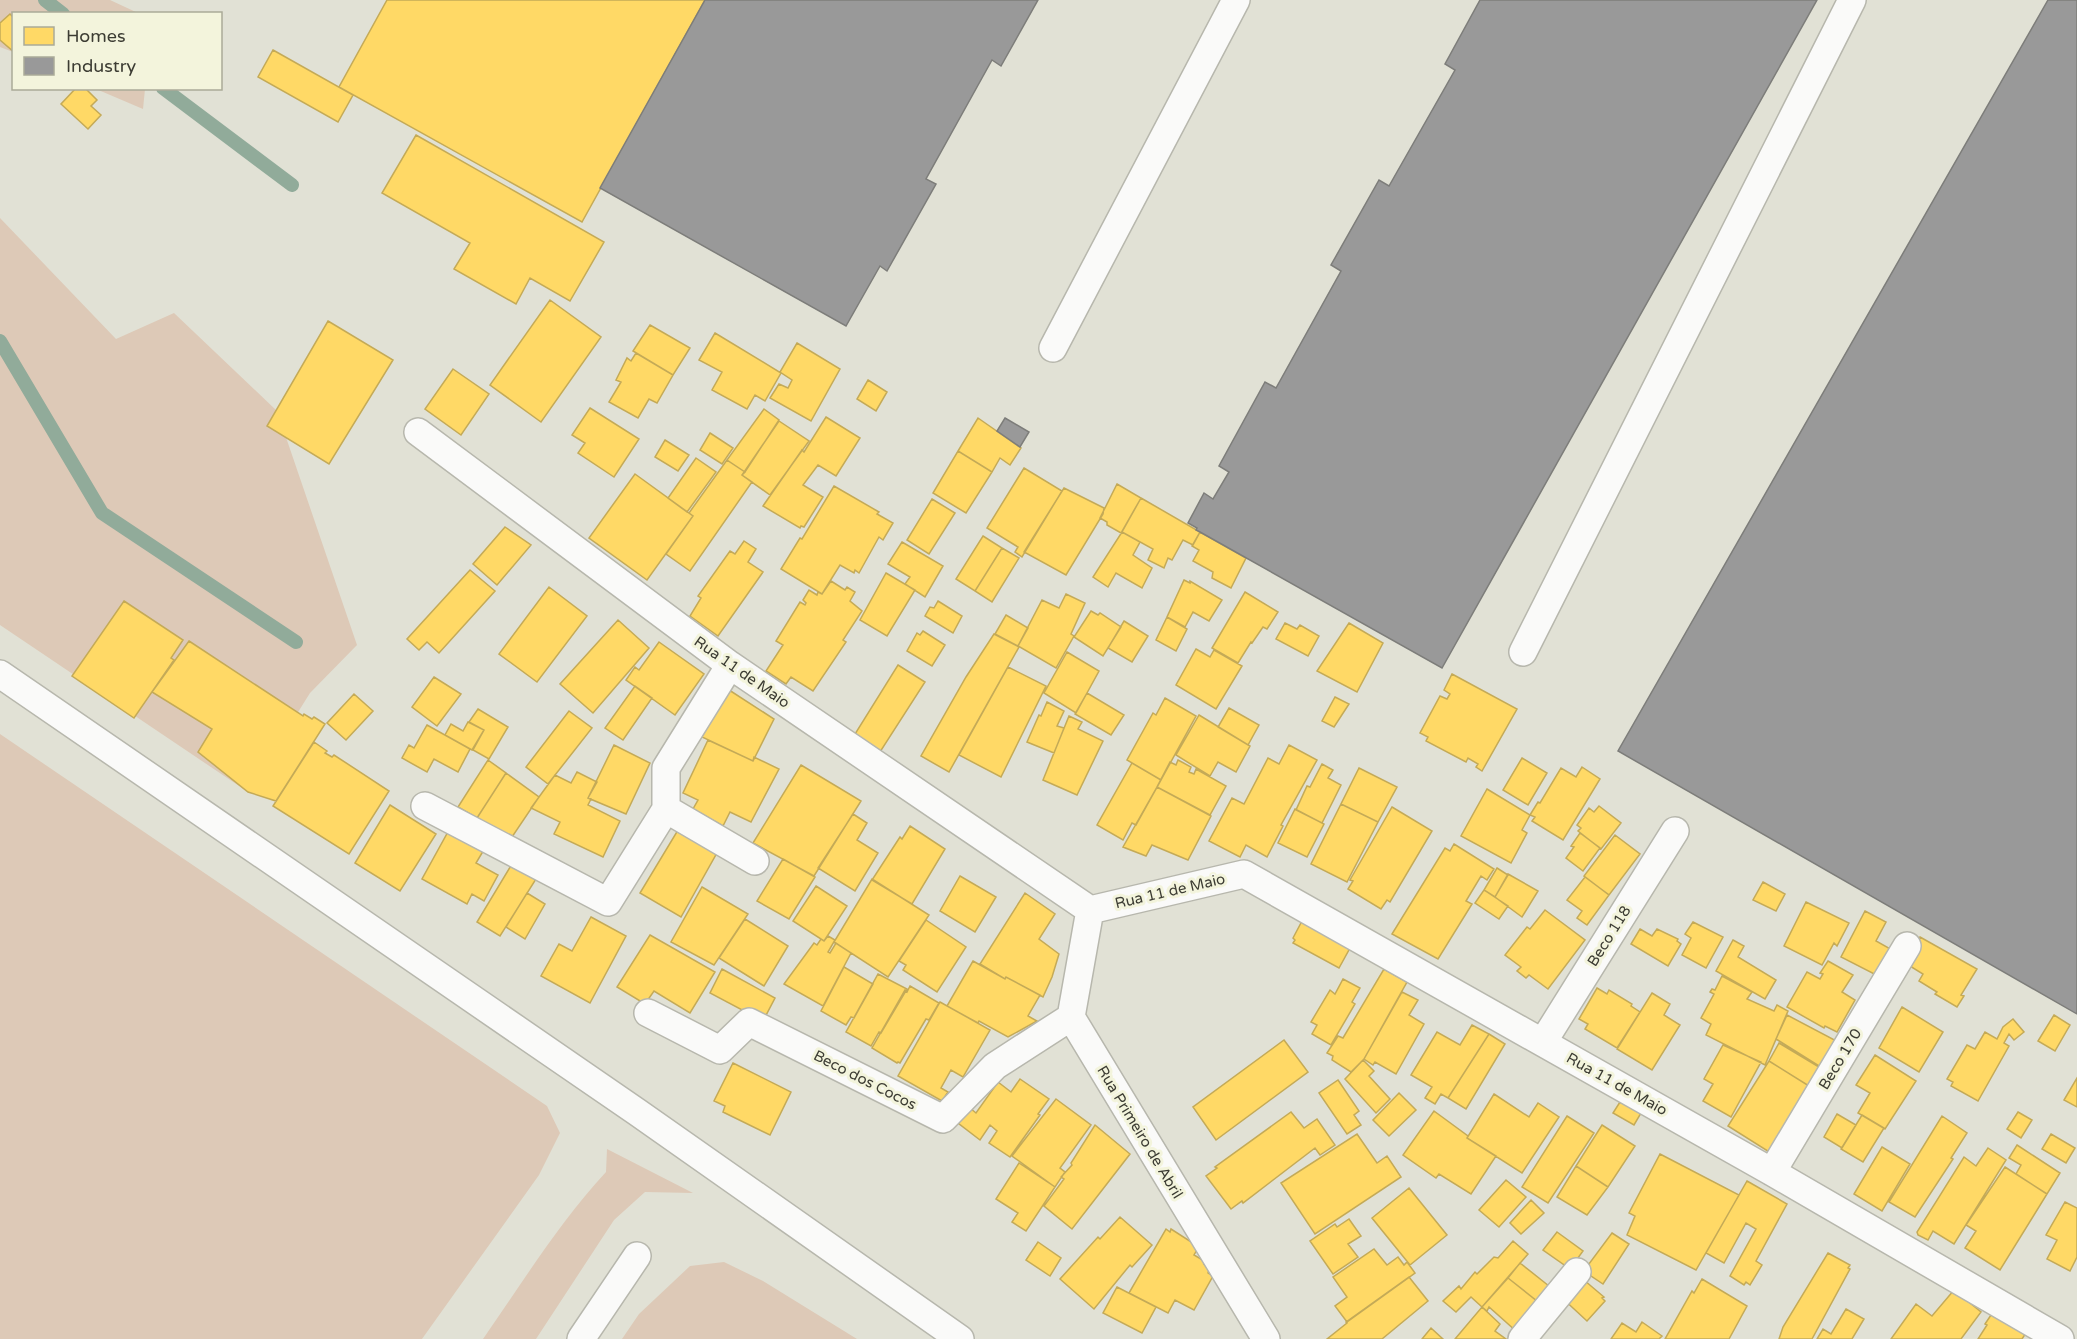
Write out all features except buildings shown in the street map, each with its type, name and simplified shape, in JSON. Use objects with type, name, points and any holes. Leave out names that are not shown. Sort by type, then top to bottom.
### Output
[{"type":"lane","points":[[1053,348],[1236,0]]},
{"type":"lane","points":[[1523,652],[1852,0]]},
{"type":"lane","name":"Rua 11 de Maio","points":[[418,432],[730,665],[1090,910],[1244,874],[1773,1172],[2060,1339]]},
{"type":"lane","points":[[425,806],[608,902],[666,809],[666,768],[730,665]]},
{"type":"lane","points":[[0,674],[636,1112],[960,1339]]},
{"type":"lane","points":[[666,809],[755,861]]},
{"type":"lane","name":"Beco 118","points":[[1543,1042],[1675,831]]},
{"type":"lane","points":[[1071,1017],[1090,910]]},
{"type":"lane","name":"Beco 170","points":[[1773,1172],[1907,946]]},
{"type":"lane","name":"Beco dos Cocos","points":[[648,1013],[720,1050],[749,1022],[943,1119],[994,1066],[1071,1017]]},
{"type":"lane","name":"Rua Primeiro de Abril","points":[[1071,1017],[1266,1339]]},
{"type":"lane","points":[[581,1339],[637,1256]]},
{"type":"lane","points":[[1522,1339],[1577,1272]]},
{"type":"shaded area","points":[[0,0],[110,0],[136,12],[12,12],[12,52],[0,47]]},
{"type":"shaded area","points":[[98,90],[145,90],[143,109]]},
{"type":"shaded area","points":[[0,218],[116,339],[174,313],[277,411],[357,645],[310,693],[248,792],[0,625]]},
{"type":"shaded area","points":[[0,734],[547,1106],[560,1133],[539,1175],[422,1339],[0,1339]]},
{"type":"shaded area","points":[[607,1149],[693,1193],[645,1192],[614,1220],[536,1339],[483,1339],[557,1232],[606,1172]]},
{"type":"shaded area","points":[[724,1262],[763,1281],[857,1339],[622,1339],[639,1314],[690,1266]]},
{"type":"waterway","points":[[45,0],[60,12]]},
{"type":"waterway","points":[[166,90],[292,185]]},
{"type":"waterway","points":[[0,341],[102,513],[296,642]]}]
